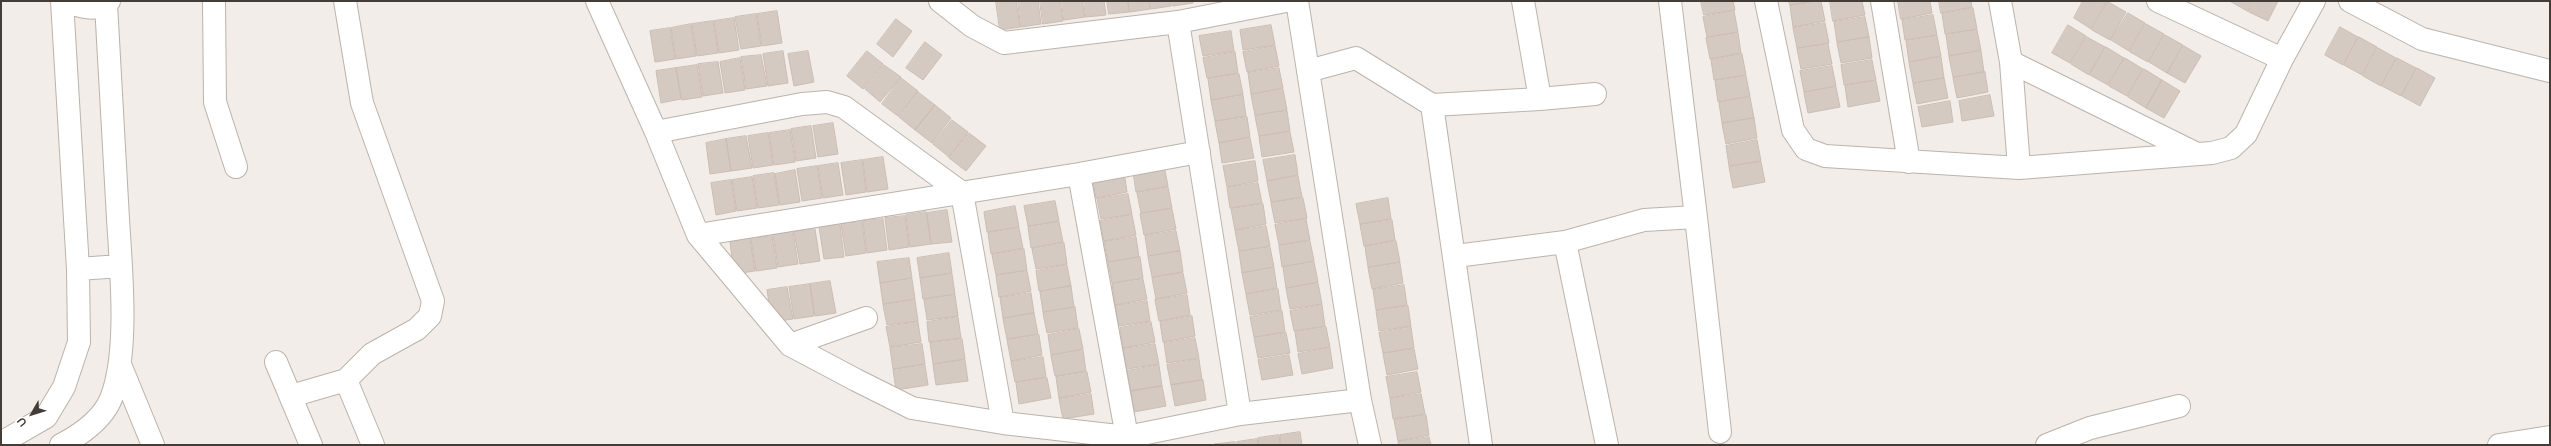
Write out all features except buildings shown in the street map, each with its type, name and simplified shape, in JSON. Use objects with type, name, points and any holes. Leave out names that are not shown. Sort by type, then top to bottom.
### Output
[{"type":"street","points":[[1,443],[46,417],[64,387],[79,342],[78,269],[63,1],[84,9],[108,3],[121,266],[121,366],[112,398],[102,414],[91,427],[61,445]]},
{"type":"street","points":[[214,1],[215,102],[236,167]]},
{"type":"street","points":[[291,396],[346,380],[372,354],[417,329],[430,316],[433,301],[362,103],[345,1]]},
{"type":"street","points":[[597,1],[656,132],[698,235],[790,345],[912,408],[1003,423],[1127,437],[1159,439],[1240,414],[1360,400]]},
{"type":"street","points":[[940,1],[972,26],[1004,43],[1178,22],[1286,1]]},
{"type":"street","points":[[1296,1],[1360,400],[1370,445]]},
{"type":"street","points":[[1523,1],[1540,99]]},
{"type":"street","points":[[1670,1],[1720,432]]},
{"type":"street","points":[[1766,1],[1793,130],[1806,149],[1825,156],[2019,168],[2212,153],[2231,148],[2246,134],[2282,59],[2314,1]]},
{"type":"street","points":[[1882,1],[1909,162]]},
{"type":"street","points":[[2000,1],[2010,62],[2019,168]]},
{"type":"street","points":[[2158,1],[2282,59]]},
{"type":"street","points":[[2350,1],[2422,39],[2550,71]]},
{"type":"street","points":[[1178,22],[1240,414]]},
{"type":"street","points":[[1308,71],[1356,58],[1432,105],[1540,99],[1595,94]]},
{"type":"street","points":[[2010,62],[2198,154]]},
{"type":"street","points":[[656,132],[802,104],[827,102],[844,107],[962,193],[1003,423]]},
{"type":"street","points":[[1432,105],[1456,256],[1481,445]]},
{"type":"street","points":[[698,235],[1079,174],[1199,152]]},
{"type":"street","points":[[1079,174],[1127,437]]},
{"type":"street","points":[[1456,256],[1564,242],[1644,220],[1696,217]]},
{"type":"street","points":[[1564,242],[1607,445]]},
{"type":"street","points":[[78,269],[121,266]]},
{"type":"street","points":[[790,345],[866,318]]},
{"type":"street","points":[[276,362],[311,445]]},
{"type":"street","points":[[121,366],[153,445]]},
{"type":"street","points":[[346,380],[373,445]]},
{"type":"street","points":[[2047,445],[2090,428],[2179,406]]},
{"type":"street","points":[[2499,445],[2550,437]]}]
